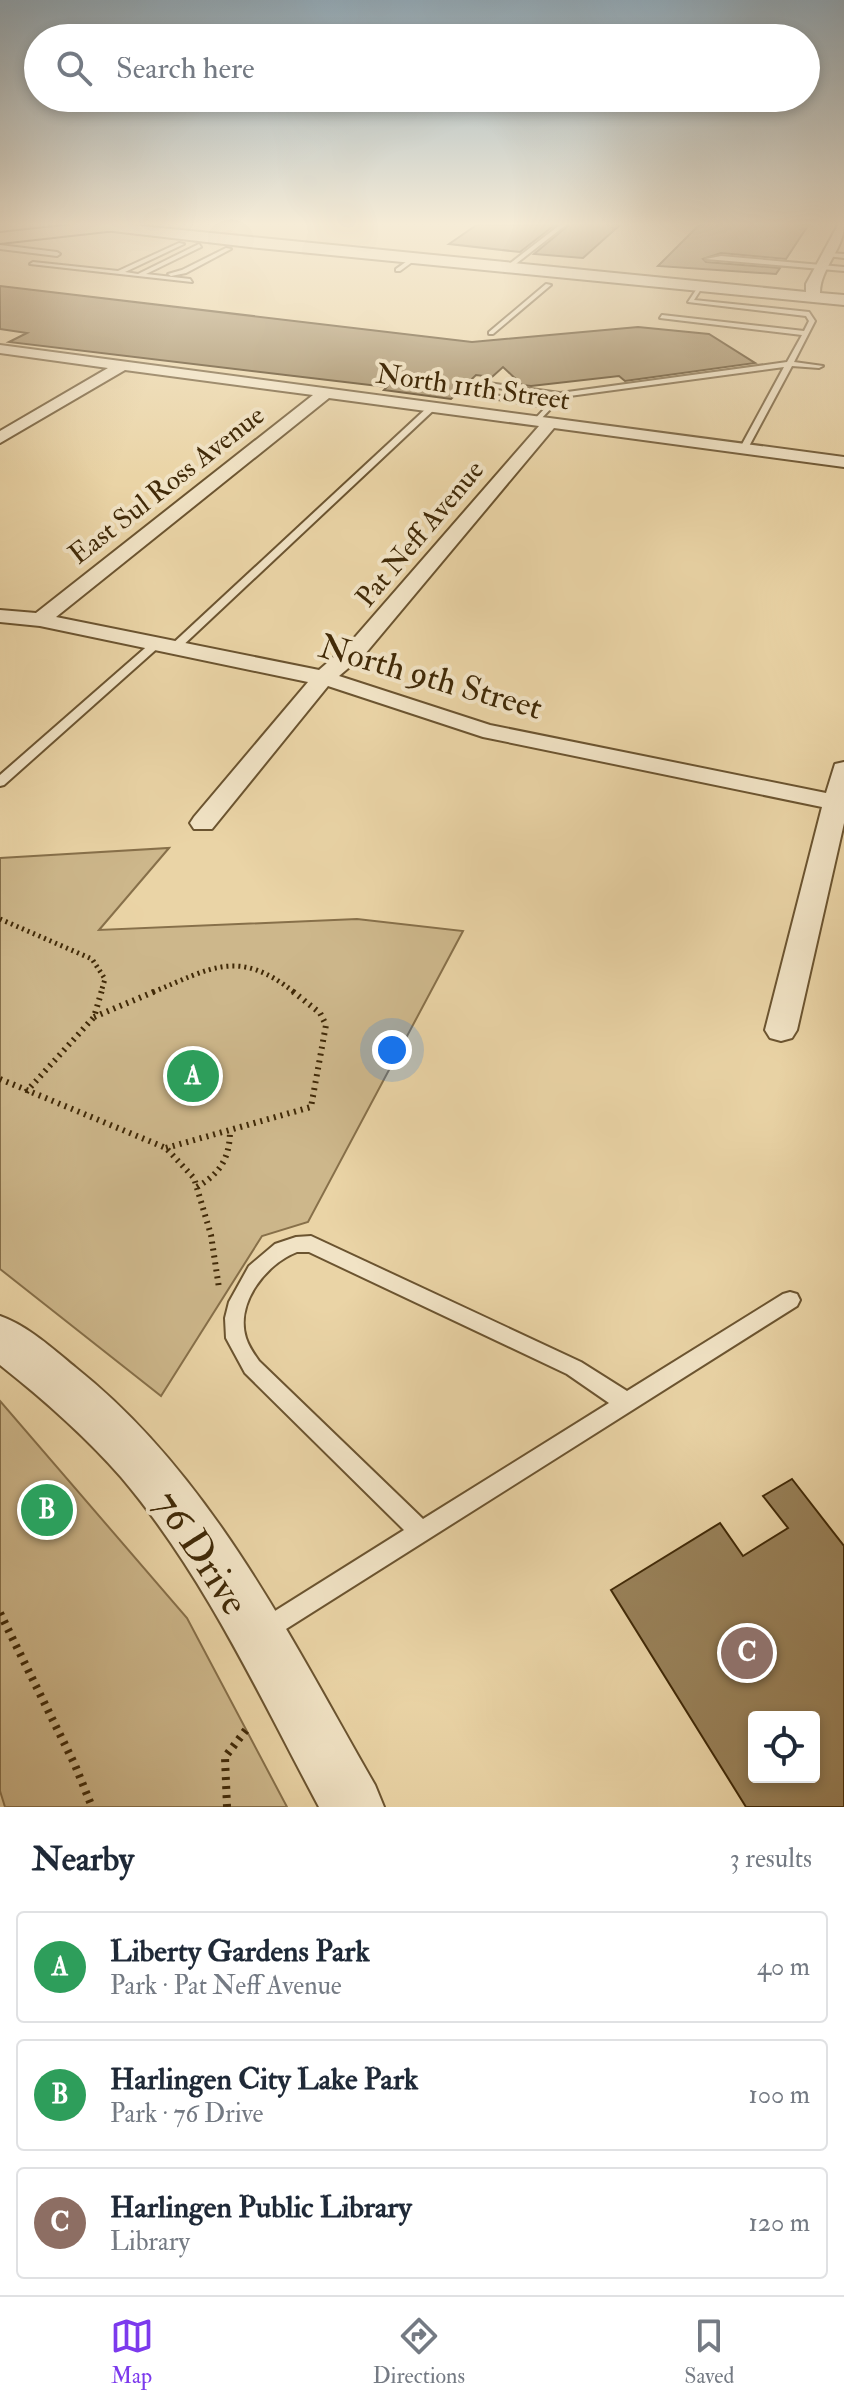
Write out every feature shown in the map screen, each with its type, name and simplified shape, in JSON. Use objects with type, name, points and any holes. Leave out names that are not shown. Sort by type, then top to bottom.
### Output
[{"type":"street","name":"North 11th Street","points":[[0,349],[433,407],[546,416],[844,462]]},
{"type":"street","points":[[0,438],[123,365]]},
{"type":"street","name":"East Sul Ross Avenue","points":[[40,620],[327,392]]},
{"type":"street","name":"Pat Neff Avenue","points":[[203,823],[323,678],[357,649],[546,416]]},
{"type":"street","name":"North 9th Street","points":[[0,616],[40,620],[323,678],[411,704],[483,730],[840,803]]},
{"type":"street","points":[[781,1030],[840,803],[844,769]]},
{"type":"street","name":"76 Drive","points":[[0,1337],[97,1417],[155,1479],[212,1559],[353,1807]]},
{"type":"lane","points":[[491,333],[520,308]]},
{"type":"lane","points":[[757,308],[809,314]]},
{"type":"lane","points":[[744,448],[812,321],[810,308]]},
{"type":"lane","points":[[662,317],[806,333]]},
{"type":"lane","points":[[560,395],[546,416],[471,394],[481,384],[560,395],[791,364],[819,366]]},
{"type":"lane","points":[[0,782],[165,646],[433,407]]},
{"type":"lane","points":[[421,1532],[252,1367],[241,1350],[234,1331],[241,1300],[267,1257],[282,1247],[298,1242],[311,1244],[574,1368],[627,1403]]},
{"type":"lane","points":[[256,1635],[790,1300]]},
{"type":"path","points":[[0,919],[92,959],[105,979],[94,1017]]},
{"type":"path","points":[[26,1092],[94,1017],[213,967],[244,965],[271,974],[320,1013],[326,1025],[311,1107],[166,1148]]},
{"type":"path","points":[[0,1079],[166,1148],[194,1178],[211,1235],[221,1301]]},
{"type":"path","points":[[197,1187],[217,1177],[230,1148],[230,1130]]},
{"type":"path","points":[[0,1613],[75,1765],[92,1807]]},
{"type":"path","points":[[227,1807],[225,1757],[246,1730]]},
{"type":"shaded area","points":[[169,848],[99,930],[357,919],[463,931],[308,1222],[262,1236],[161,1396],[0,1269],[0,858]]},
{"type":"shaded area","points":[[0,1401],[187,1618],[287,1807],[5,1807],[0,1791]]},
{"type":"building","points":[[0,308],[188,308],[472,342],[638,327],[709,334],[755,363],[625,381],[619,376],[531,386],[522,385],[503,367],[492,377],[476,375],[451,399],[384,390],[387,387],[9,342],[27,333],[0,329]]},
{"type":"building","points":[[792,1479],[844,1546],[844,1807],[746,1807],[611,1590],[720,1523],[743,1556],[788,1528],[763,1496]]},
{"type":"place","name":"Liberty Gardens Park","points":[[193,1076]]},
{"type":"place","name":"Harlingen City Lake Park","points":[[47,1510]]},
{"type":"place","name":"Harlingen Public Library","points":[[747,1653]]}]
